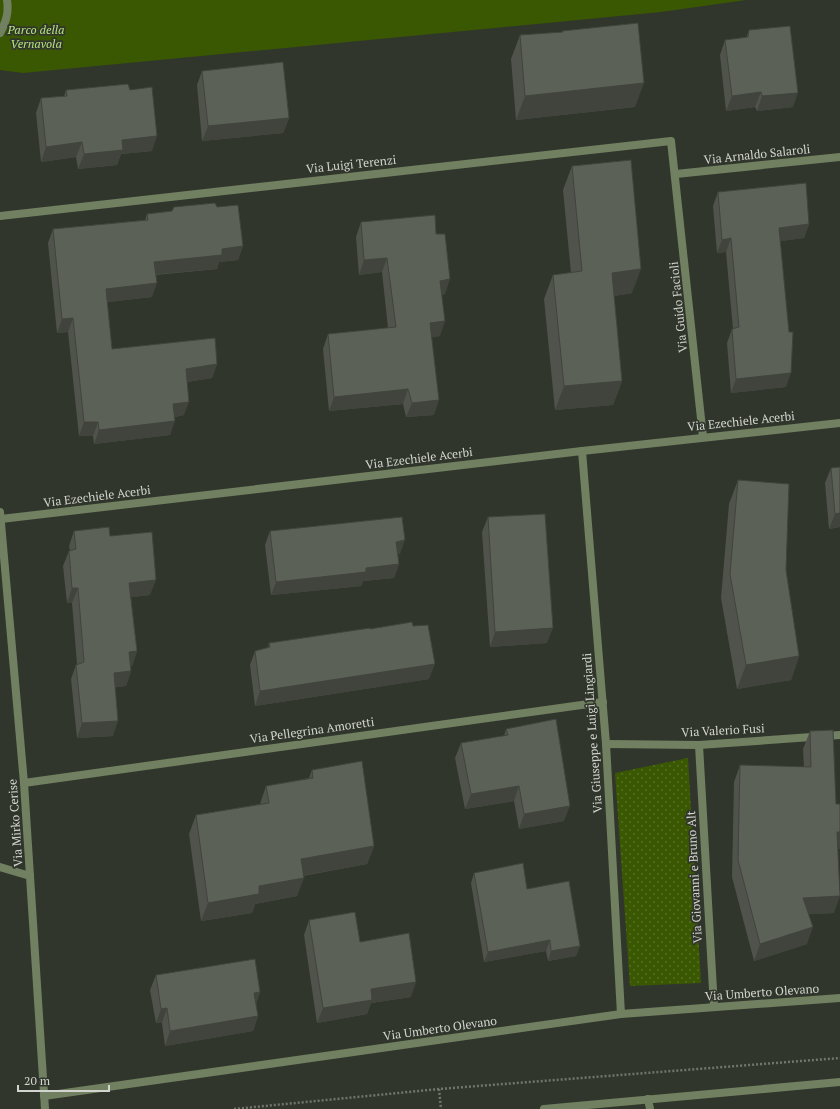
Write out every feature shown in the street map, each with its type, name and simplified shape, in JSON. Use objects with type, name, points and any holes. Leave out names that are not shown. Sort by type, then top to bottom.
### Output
[{"type":"street","points":[[0,33],[6,22],[9,10],[7,0]]},
{"type":"street","name":"Via Luigi Terenzi","points":[[0,216],[671,140],[676,174]]},
{"type":"street","name":"Via Arnaldo Salaroli","points":[[676,174],[840,157]]},
{"type":"street","name":"Via Guido Facioli","points":[[676,174],[703,437]]},
{"type":"street","name":"Via Ezechiele Acerbi","points":[[0,516],[840,423]]},
{"type":"street","name":"Via Giuseppe e Luigi Lingiardi","points":[[582,451],[606,744],[621,1014]]},
{"type":"street","name":"Via Mirko Cerise","points":[[0,516],[24,783],[45,1109]]},
{"type":"street","name":"Via Pellegrina Amoretti","points":[[24,783],[603,702]]},
{"type":"street","name":"Via Valerio Fusi","points":[[606,744],[699,744],[840,735]]},
{"type":"street","name":"Via Giovanni e Bruno Alt","points":[[699,744],[714,1007]]},
{"type":"street","points":[[0,867],[30,876]]},
{"type":"street","name":"Via Umberto Olevano","points":[[44,1096],[621,1014],[840,998]]},
{"type":"street","points":[[544,1109],[840,1082]]},
{"type":"street","points":[[648,1099],[650,1109]]},
{"type":"path","points":[[234,1109],[439,1089],[840,1058]]},
{"type":"path","points":[[439,1089],[441,1109]]},
{"type":"green space","name":"Parco della Vernavola","points":[[0,0],[746,0],[661,12],[23,73],[0,70]]},
{"type":"green space","points":[[688,758],[701,983],[630,986],[615,773]]},
{"type":"building","points":[[638,23],[644,83],[525,96],[520,35],[563,32],[562,31]]},
{"type":"building","points":[[790,26],[798,93],[762,96],[761,92],[732,96],[725,40],[748,37],[749,30]]},
{"type":"building","points":[[283,62],[289,118],[208,126],[202,71]]},
{"type":"building","points":[[128,84],[130,90],[152,87],[157,136],[122,140],[123,150],[84,154],[82,142],[46,147],[41,98],[67,96],[66,90]]},
{"type":"building","points":[[631,160],[641,269],[612,273],[622,381],[564,386],[553,275],[582,271],[572,166]]},
{"type":"building","points":[[806,183],[809,224],[779,228],[789,332],[793,332],[791,373],[736,379],[732,329],[739,327],[731,238],[722,240],[718,192]]},
{"type":"building","points":[[215,203],[217,207],[238,205],[243,246],[222,249],[222,255],[154,262],[157,283],[106,289],[112,349],[215,338],[217,364],[186,369],[189,402],[173,404],[175,421],[99,430],[98,422],[84,422],[73,318],[62,319],[53,229],[148,220],[147,214],[172,211],[174,207]]},
{"type":"building","points":[[435,215],[436,234],[445,234],[450,279],[440,281],[445,321],[430,323],[439,400],[412,403],[408,389],[334,397],[328,334],[396,327],[387,258],[364,260],[361,222]]},
{"type":"building","points":[[840,467],[840,513],[835,514],[831,468]]},
{"type":"building","points":[[738,480],[789,484],[786,570],[799,656],[746,665],[730,574]]},
{"type":"building","points":[[545,514],[553,628],[495,632],[488,517]]},
{"type":"building","points":[[402,517],[405,540],[396,542],[399,564],[366,568],[366,572],[276,582],[270,531]]},
{"type":"building","points":[[109,527],[110,536],[152,532],[156,580],[129,583],[137,651],[129,652],[131,671],[114,673],[118,721],[82,723],[76,665],[84,662],[78,588],[72,588],[69,551],[76,549],[74,531]]},
{"type":"building","points":[[412,622],[413,626],[428,625],[435,664],[260,691],[255,651],[270,647],[269,643]]},
{"type":"building","points":[[556,719],[570,806],[524,814],[519,786],[471,794],[461,743],[508,735],[506,729]]},
{"type":"building","points":[[833,730],[836,804],[840,804],[840,832],[837,832],[840,896],[803,898],[813,927],[760,944],[738,860],[740,765],[811,767],[810,731]]},
{"type":"building","points":[[362,761],[374,846],[301,859],[304,878],[259,886],[259,894],[208,903],[196,815],[269,803],[266,786],[313,778],[312,770]]},
{"type":"building","points":[[523,863],[527,889],[569,881],[580,946],[551,951],[550,940],[488,952],[474,873]]},
{"type":"building","points":[[355,912],[360,942],[409,933],[416,982],[371,989],[372,1000],[323,1008],[309,920]]},
{"type":"building","points":[[255,959],[260,992],[254,993],[258,1016],[170,1031],[167,1008],[161,1009],[156,975]]}]
